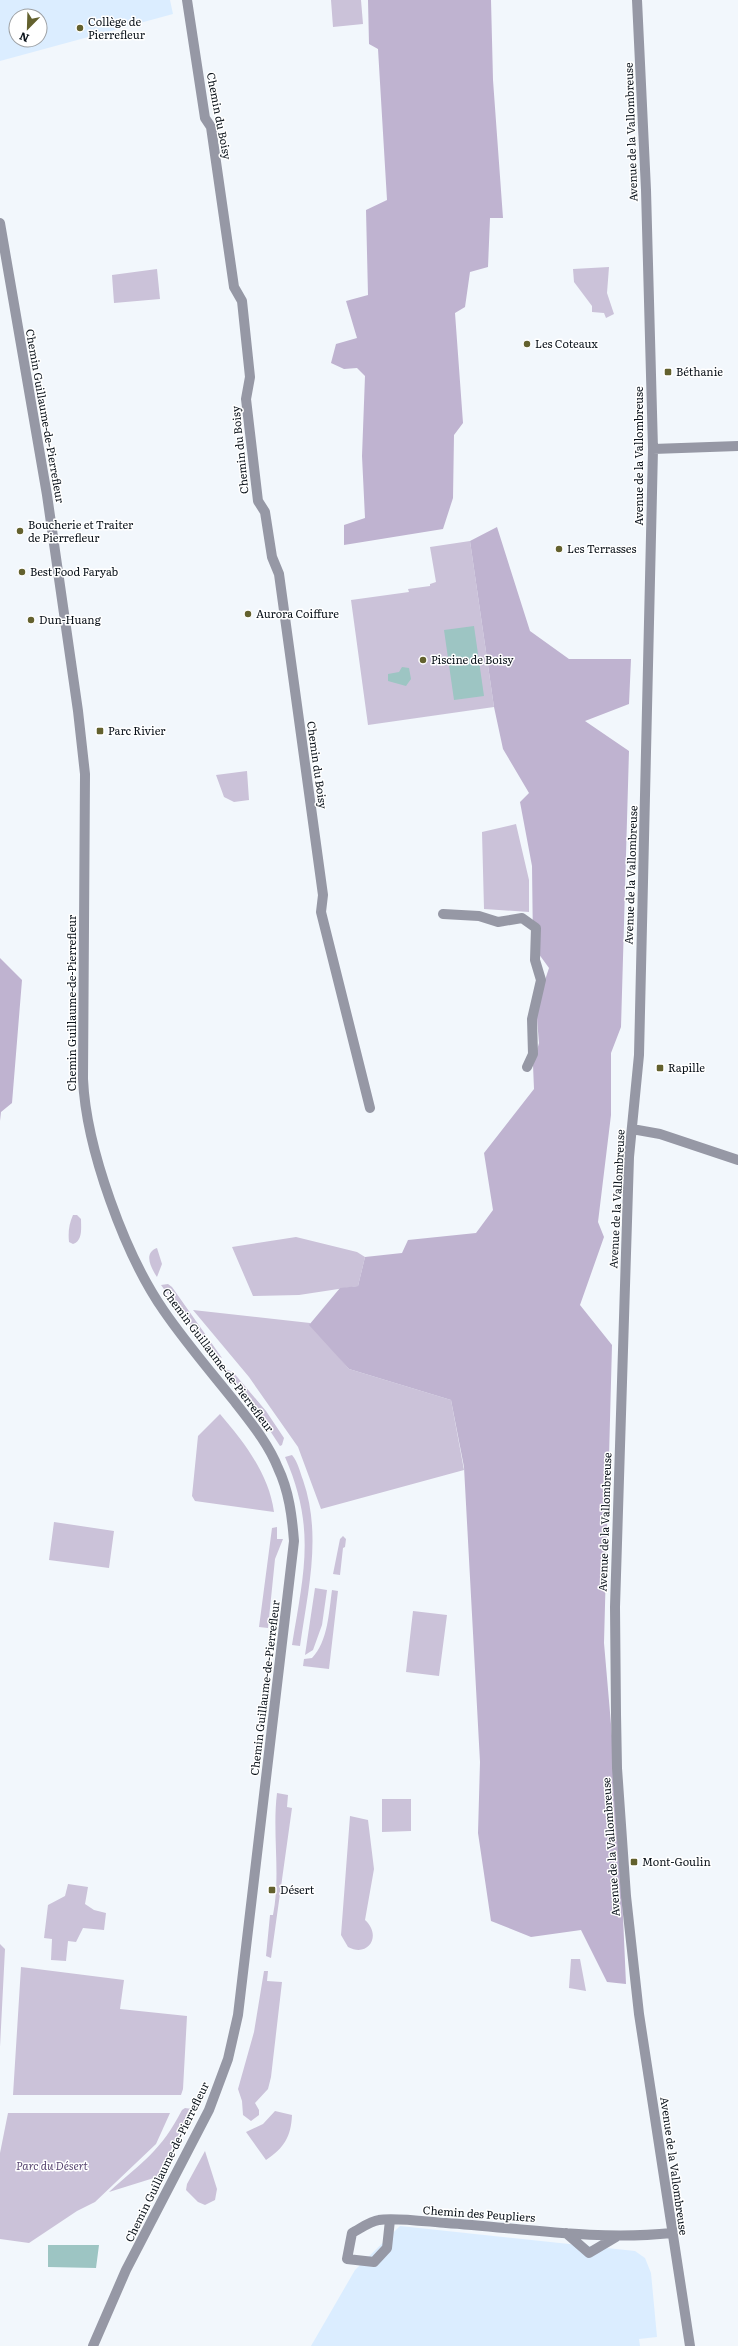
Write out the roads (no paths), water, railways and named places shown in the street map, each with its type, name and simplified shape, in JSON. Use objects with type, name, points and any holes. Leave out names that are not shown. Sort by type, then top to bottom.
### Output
[{"type":"street","name":"Chemin du Boisy","points":[[187,0],[205,118],[211,127],[234,287],[242,301],[250,377],[246,398],[258,501],[265,512],[272,557],[279,574],[323,895],[321,912],[370,1108]]},
{"type":"street","name":"Avenue de la Vallombreuse","points":[[637,0],[646,190],[653,449],[640,1055],[629,1158],[615,1607],[617,1768],[626,1896],[639,2014],[690,2346]]},
{"type":"street","name":"Chemin Guillaume-de-Pierrefleur","points":[[0,223],[47,495],[80,724],[85,774],[84,1096],[98,1162],[124,1235],[148,1286],[165,1312],[260,1434],[279,1468],[290,1505],[294,1541],[238,2016],[228,2059],[209,2110],[126,2270],[93,2346]]},
{"type":"street","points":[[653,449],[738,446]]},
{"type":"street","points":[[443,914],[480,916],[498,922],[522,918],[536,928],[535,960],[541,980],[532,1019],[533,1054],[527,1067]]},
{"type":"street","points":[[632,1128],[660,1134],[738,1160]]},
{"type":"street","name":"Chemin des Peupliers","points":[[390,2220],[387,2248],[374,2262],[347,2259],[352,2233],[379,2220],[390,2220],[612,2236],[672,2233]]},
{"type":"street","name":"Chemin des Peupliers","points":[[566,2233],[589,2253],[612,2236]]},
{"type":"place","name":"Collège de Pierrefleur","points":[[80,28]]},
{"type":"place","name":"Les Coteaux","points":[[527,344]]},
{"type":"place","name":"Béthanie","points":[[668,372]]},
{"type":"place","name":"Boucherie et Traiter de Pierrefleur","points":[[20,531]]},
{"type":"place","name":"Les Terrasses","points":[[559,549]]},
{"type":"place","name":"Best Food Faryab","points":[[22,572]]},
{"type":"place","name":"Aurora Coiffure","points":[[248,614]]},
{"type":"place","name":"Dun-Huang","points":[[31,620]]},
{"type":"place","name":"Piscine de Boisy","points":[[423,660]]},
{"type":"place","name":"Parc Rivier","points":[[100,731]]},
{"type":"place","name":"Rapille","points":[[660,1068]]},
{"type":"place","name":"Mont-Goulin","points":[[634,1862]]},
{"type":"place","name":"Désert","points":[[272,1890]]},
{"type":"park label","name":"Parc du Désert","points":[[52,2166]]}]
